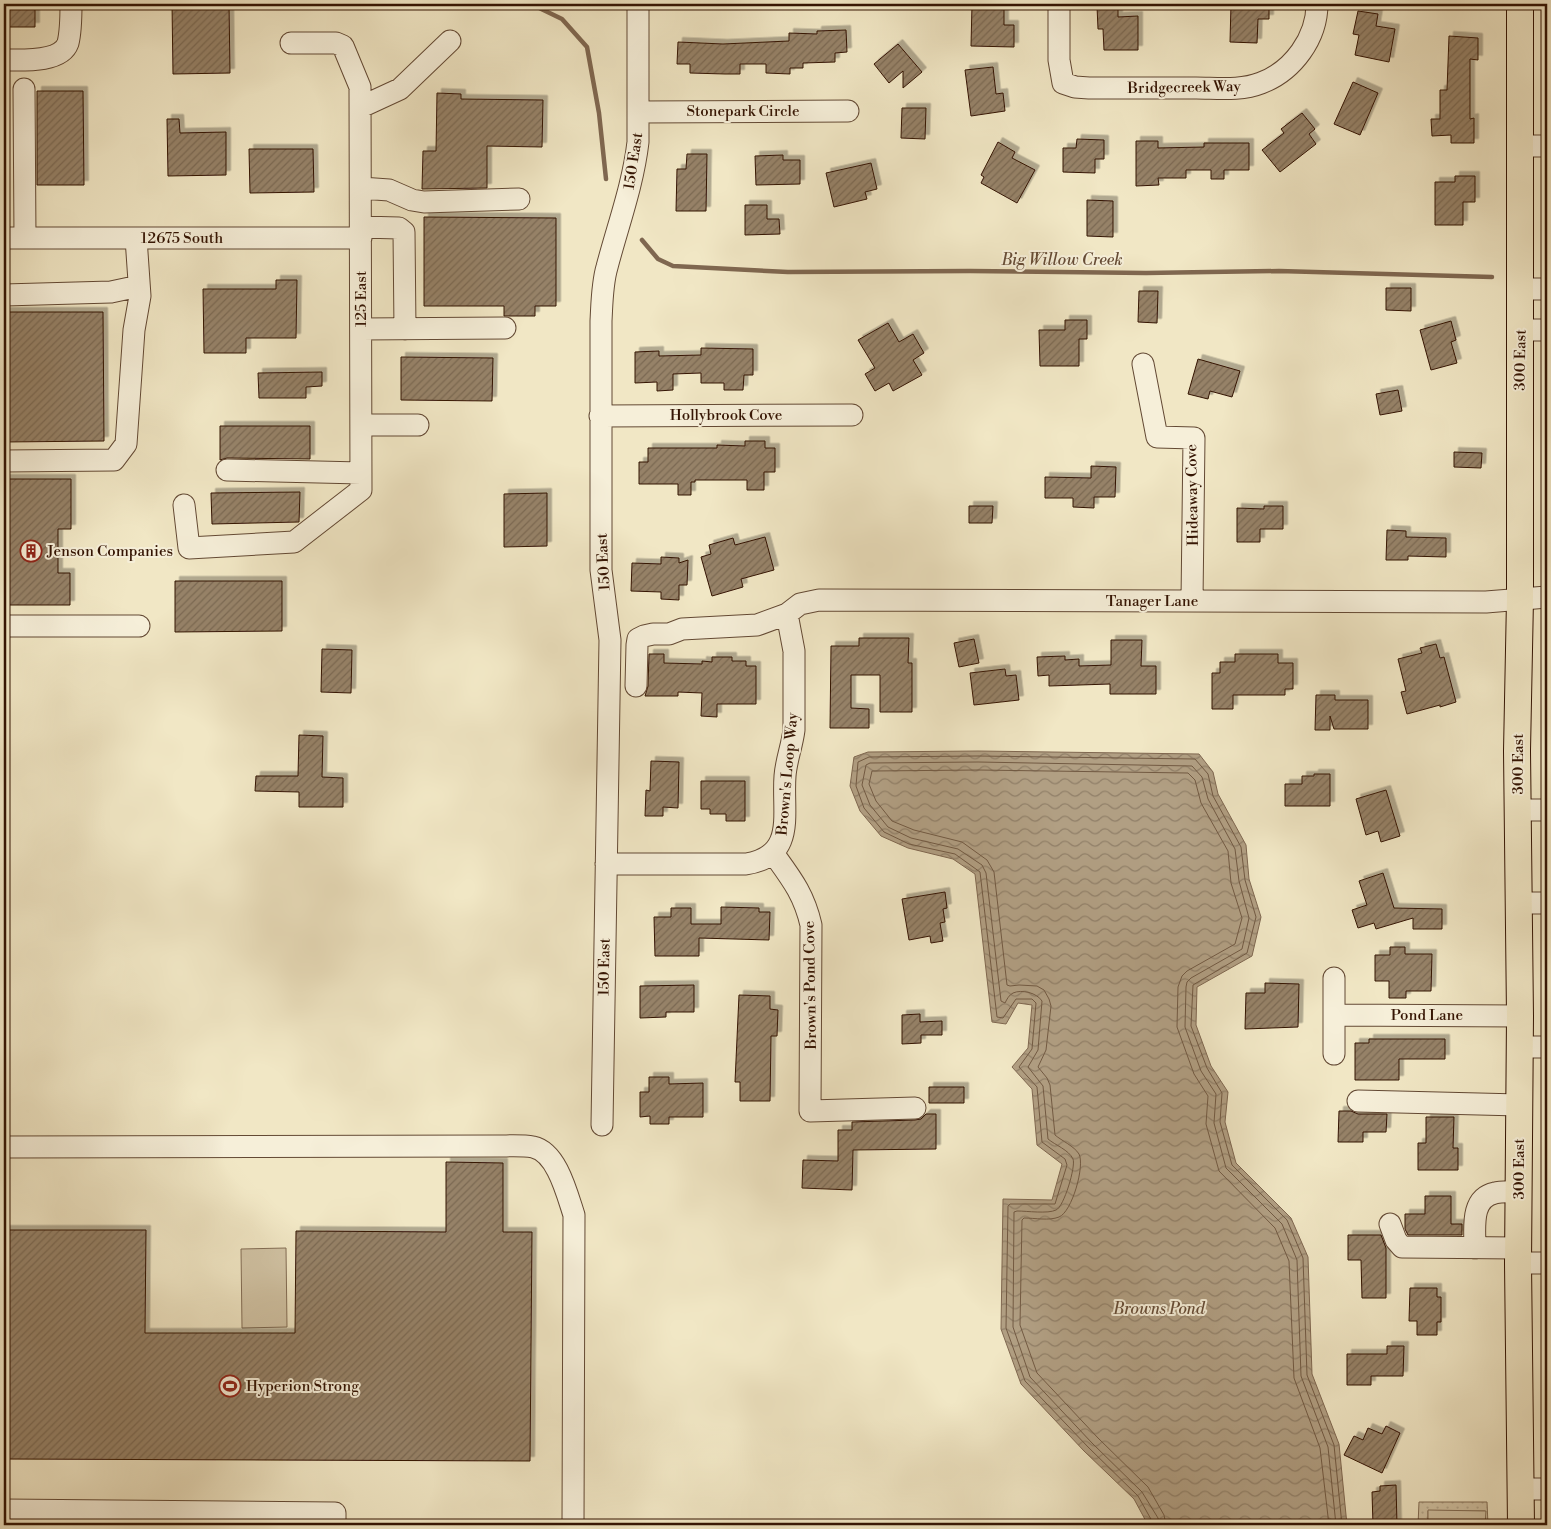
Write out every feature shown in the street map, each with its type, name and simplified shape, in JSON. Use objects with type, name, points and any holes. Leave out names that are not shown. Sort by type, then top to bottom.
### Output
[{"type":"main road","name":"300 East","points":[[1520,4],[1521,330],[1519,409],[1518,810],[1520,1047],[1518,1256],[1521,1525]]},
{"type":"street","points":[[4,60],[38,59],[53,56],[62,51],[68,44],[71,4]]},
{"type":"street","name":"150 East","points":[[602,1124],[610,640],[601,570],[600,416],[602,294],[606,268],[635,164],[638,112],[638,4]]},
{"type":"street","name":"Bridgecreek Way","points":[[1059,4],[1059,60],[1063,83],[1075,87],[1089,88],[1233,88],[1259,84],[1272,79],[1284,71],[1296,59],[1306,45],[1313,30],[1317,4]]},
{"type":"street","points":[[361,108],[400,88],[450,41]]},
{"type":"street","name":"125 East","points":[[291,43],[336,43],[343,46],[360,87],[361,481]]},
{"type":"street","points":[[24,89],[25,238]]},
{"type":"street","name":"Stonepark Circle","points":[[638,112],[848,111]]},
{"type":"street","points":[[1519,146],[1547,146]]},
{"type":"street","points":[[361,188],[389,190],[412,200],[424,202],[519,200]]},
{"type":"street","name":"12675 South","points":[[4,238],[136,238],[361,232],[398,228],[404,232],[405,329]]},
{"type":"street","points":[[4,460],[114,460],[126,444],[134,330],[140,296],[136,238]]},
{"type":"street","points":[[4,295],[111,292],[140,286]]},
{"type":"street","points":[[1520,289],[1547,289]]},
{"type":"street","points":[[361,329],[505,328]]},
{"type":"street","points":[[1521,330],[1547,330]]},
{"type":"street","name":"Hideaway Cove","points":[[1143,364],[1157,437],[1194,438],[1192,601]]},
{"type":"street","name":"Hollybrook Cove","points":[[600,416],[852,414]]},
{"type":"street","points":[[361,425],[418,425]]},
{"type":"street","points":[[227,470],[361,481]]},
{"type":"street","points":[[184,505],[190,548],[294,542],[361,481]]},
{"type":"street","name":"Tanager Lane","points":[[636,686],[637,645],[638,639],[644,636],[669,634],[682,629],[757,625],[787,614],[800,604],[819,600],[1486,602],[1547,597]]},
{"type":"street","name":"Brown's Loop Way","points":[[606,864],[746,864],[756,862],[773,853],[780,844],[785,833],[785,777],[794,730],[794,651],[787,614]]},
{"type":"street","points":[[4,626],[139,626]]},
{"type":"street","points":[[1518,810],[1547,810]]},
{"type":"street","name":"Brown's Pond Cove","points":[[773,853],[799,889],[807,906],[811,925],[810,1111],[915,1108]]},
{"type":"street","points":[[1519,903],[1547,903]]},
{"type":"street","points":[[1334,978],[1334,1054]]},
{"type":"street","name":"Pond Lane","points":[[1334,1015],[1520,1016]]},
{"type":"street","points":[[1520,1047],[1547,1047]]},
{"type":"street","points":[[1358,1101],[1519,1105]]},
{"type":"street","points":[[4,1147],[498,1146],[534,1147],[547,1154],[564,1185],[574,1215],[572,1525]]},
{"type":"street","points":[[1475,1248],[1477,1205],[1485,1197],[1494,1193],[1519,1192]]},
{"type":"street","points":[[1390,1224],[1396,1240],[1402,1247],[1475,1248],[1547,1263]]},
{"type":"street","points":[[1521,1489],[1547,1490]]},
{"type":"street","points":[[4,1510],[335,1513],[335,1525]]},
{"type":"shaded area","points":[[286,1248],[287,1327],[242,1328],[241,1249]]},
{"type":"shaded area","points":[[1419,1502],[1487,1502],[1488,1525],[1485,1525],[1485,1511],[1428,1511],[1428,1525],[1418,1525]]},
{"type":"shaded area","points":[[1428,1510],[1486,1511],[1485,1525],[1428,1525]]},
{"type":"water","name":"Browns Pond","points":[[978,751],[1199,754],[1213,772],[1218,794],[1246,845],[1249,879],[1261,917],[1252,956],[1197,987],[1196,1025],[1211,1066],[1228,1092],[1225,1122],[1236,1163],[1291,1218],[1308,1257],[1312,1374],[1339,1444],[1347,1525],[1148,1525],[1134,1499],[1084,1451],[1021,1384],[1001,1329],[1003,1199],[1052,1200],[1062,1164],[1037,1145],[1032,1089],[1012,1067],[1028,1048],[1032,1005],[1018,1003],[1006,1024],[992,1022],[975,874],[953,859],[908,848],[881,836],[860,811],[850,786],[854,757],[868,752]]},
{"type":"building","points":[[4,4],[35,4],[35,27],[4,27]]},
{"type":"building","points":[[172,4],[229,4],[230,73],[173,74]]},
{"type":"building","points":[[972,4],[1004,4],[1004,25],[1014,25],[1014,47],[971,46]]},
{"type":"building","points":[[1231,4],[1269,4],[1269,19],[1258,19],[1257,43],[1230,42]]},
{"type":"building","points":[[1118,5],[1118,17],[1138,16],[1138,50],[1104,50],[1103,29],[1098,29],[1097,6]]},
{"type":"building","points":[[1358,11],[1378,14],[1376,26],[1395,29],[1389,62],[1355,55],[1359,35],[1353,34]]},
{"type":"building","points":[[846,30],[847,52],[835,53],[835,62],[803,63],[803,68],[790,68],[790,74],[766,73],[766,64],[740,64],[740,74],[725,74],[690,73],[690,64],[677,64],[678,42],[723,44],[789,41],[789,33],[817,34],[817,31]]},
{"type":"building","points":[[1449,36],[1478,38],[1478,60],[1470,59],[1470,119],[1474,118],[1474,143],[1451,143],[1451,135],[1432,136],[1431,119],[1440,119],[1440,90],[1447,90]]},
{"type":"building","points":[[898,44],[922,72],[903,88],[903,71],[889,83],[874,64]]},
{"type":"building","points":[[993,67],[996,94],[1003,93],[1005,111],[971,116],[965,70]]},
{"type":"building","points":[[1353,82],[1378,93],[1360,135],[1334,124]]},
{"type":"building","points":[[37,91],[83,91],[84,185],[37,185]]},
{"type":"building","points":[[437,93],[461,94],[461,99],[543,100],[542,147],[487,146],[487,188],[422,189],[423,151],[436,151]]},
{"type":"building","points":[[902,108],[926,108],[925,139],[901,138]]},
{"type":"building","points":[[1302,113],[1315,129],[1309,134],[1316,144],[1280,172],[1262,150],[1284,133],[1281,129]]},
{"type":"building","points":[[167,119],[179,119],[180,133],[226,132],[226,175],[168,176]]},
{"type":"building","points":[[1077,139],[1104,140],[1104,159],[1095,159],[1095,173],[1063,172],[1063,148],[1076,148]]},
{"type":"building","points":[[1136,141],[1158,141],[1158,148],[1204,147],[1204,143],[1249,143],[1249,170],[1224,170],[1224,179],[1211,179],[1211,170],[1186,170],[1186,178],[1158,178],[1159,185],[1136,186]]},
{"type":"building","points":[[998,142],[1015,152],[1012,158],[1035,170],[1017,203],[981,183],[984,177],[981,175]]},
{"type":"building","points":[[249,149],[313,149],[314,192],[250,193]]},
{"type":"building","points":[[687,154],[707,154],[706,211],[676,211],[677,169],[686,169]]},
{"type":"building","points":[[783,155],[783,160],[800,160],[800,184],[756,185],[755,156]]},
{"type":"building","points":[[871,163],[877,189],[865,192],[867,199],[834,207],[826,173]]},
{"type":"building","points":[[1455,176],[1475,176],[1475,202],[1463,202],[1463,225],[1435,225],[1435,182],[1455,182]]},
{"type":"building","points":[[1087,200],[1113,201],[1113,237],[1087,236]]},
{"type":"building","points":[[745,205],[767,205],[767,219],[779,219],[780,234],[745,235]]},
{"type":"building","points":[[424,217],[556,218],[556,306],[535,306],[535,316],[504,316],[504,306],[424,306]]},
{"type":"building","points":[[276,280],[297,280],[296,338],[246,338],[246,353],[204,353],[203,289],[276,289]]},
{"type":"building","points":[[1386,288],[1411,288],[1411,311],[1386,310]]},
{"type":"building","points":[[1139,291],[1158,291],[1157,323],[1138,322]]},
{"type":"building","points":[[4,312],[103,312],[104,441],[4,442]]},
{"type":"building","points":[[1065,320],[1087,320],[1087,339],[1079,339],[1079,366],[1040,366],[1039,330],[1065,330]]},
{"type":"building","points":[[1451,321],[1456,340],[1451,342],[1457,363],[1431,370],[1420,330]]},
{"type":"building","points":[[888,323],[899,342],[913,334],[924,353],[913,360],[922,375],[893,391],[889,383],[875,391],[865,374],[875,368],[858,340]]},
{"type":"building","points":[[701,348],[753,349],[753,375],[744,375],[743,390],[724,390],[724,383],[701,383],[701,373],[673,374],[673,390],[657,391],[657,382],[635,383],[635,352],[659,351],[659,356],[701,355]]},
{"type":"building","points":[[401,357],[493,358],[492,401],[401,400]]},
{"type":"building","points":[[1198,359],[1240,371],[1232,397],[1210,391],[1208,399],[1188,394]]},
{"type":"building","points":[[322,372],[322,386],[306,387],[306,398],[259,398],[258,373]]},
{"type":"building","points":[[1398,390],[1402,411],[1380,415],[1376,394]]},
{"type":"building","points":[[220,426],[310,426],[310,459],[227,458],[220,460]]},
{"type":"building","points":[[745,441],[765,441],[765,448],[775,448],[775,472],[764,472],[764,490],[747,490],[747,480],[695,480],[695,482],[691,482],[691,495],[678,495],[678,484],[639,484],[639,462],[648,462],[648,448],[717,448],[717,445],[745,446]]},
{"type":"building","points":[[1454,452],[1482,453],[1481,468],[1454,467]]},
{"type":"building","points":[[1091,466],[1116,467],[1115,497],[1094,497],[1094,508],[1073,507],[1073,498],[1045,498],[1045,477],[1091,478]]},
{"type":"building","name":"Jenson Companies","points":[[4,479],[71,479],[71,529],[58,529],[58,573],[70,573],[70,605],[4,605]]},
{"type":"building","points":[[300,492],[299,522],[212,524],[211,493]]},
{"type":"building","points":[[547,493],[547,546],[504,547],[504,494]]},
{"type":"building","points":[[969,506],[993,506],[992,523],[969,523]]},
{"type":"building","points":[[1264,506],[1283,506],[1283,529],[1260,529],[1260,542],[1237,542],[1237,508],[1264,509]]},
{"type":"building","points":[[1387,530],[1406,531],[1406,537],[1446,538],[1446,557],[1408,556],[1408,560],[1386,560]]},
{"type":"building","points":[[765,537],[774,570],[741,579],[743,587],[712,596],[701,557],[711,554],[709,545],[733,538],[735,545]]},
{"type":"building","points":[[661,557],[679,558],[679,563],[688,560],[687,585],[679,585],[679,600],[661,599],[661,592],[631,591],[632,563],[661,564]]},
{"type":"building","points":[[175,581],[282,581],[282,631],[175,632]]},
{"type":"building","points":[[859,638],[909,638],[908,663],[912,663],[912,712],[880,712],[880,675],[851,675],[851,708],[869,709],[869,728],[830,728],[831,646],[859,646]]},
{"type":"building","points":[[974,639],[979,663],[959,667],[954,643]]},
{"type":"building","points":[[1111,640],[1142,640],[1141,666],[1156,666],[1156,694],[1110,694],[1110,684],[1049,686],[1049,675],[1038,676],[1037,657],[1065,656],[1065,660],[1079,659],[1079,666],[1111,665]]},
{"type":"building","points":[[1436,644],[1440,658],[1444,657],[1456,702],[1407,714],[1401,692],[1406,691],[1398,659],[1422,653],[1420,648]]},
{"type":"building","points":[[322,649],[352,650],[351,693],[321,692]]},
{"type":"building","points":[[649,654],[664,654],[664,663],[702,664],[702,661],[712,662],[712,657],[732,657],[732,661],[746,661],[746,666],[756,666],[756,704],[717,704],[717,717],[701,716],[702,693],[678,692],[678,696],[645,696],[648,686]]},
{"type":"building","points":[[1235,654],[1278,654],[1278,663],[1293,663],[1293,689],[1285,689],[1285,695],[1233,695],[1233,709],[1212,709],[1212,673],[1220,673],[1220,662],[1235,662]]},
{"type":"building","points":[[1005,669],[1006,676],[1016,675],[1019,700],[974,705],[970,673]]},
{"type":"building","points":[[1316,695],[1335,695],[1335,700],[1368,700],[1368,729],[1334,729],[1330,716],[1330,730],[1315,730]]},
{"type":"building","points":[[299,735],[323,736],[322,777],[343,778],[343,807],[299,807],[299,792],[255,791],[256,776],[298,776]]},
{"type":"building","points":[[651,761],[679,762],[678,808],[663,807],[663,816],[645,816],[646,790],[650,791]]},
{"type":"building","points":[[1314,774],[1330,774],[1330,806],[1285,806],[1285,784],[1302,784],[1302,776],[1314,776]]},
{"type":"building","points":[[701,781],[745,781],[745,821],[726,821],[726,814],[710,814],[710,809],[701,809]]},
{"type":"building","points":[[1386,790],[1400,836],[1381,842],[1378,831],[1366,835],[1356,799]]},
{"type":"building","points":[[1383,873],[1394,908],[1442,909],[1442,929],[1413,929],[1413,918],[1376,929],[1374,923],[1358,928],[1352,910],[1367,905],[1359,881]]},
{"type":"building","points":[[945,892],[947,908],[943,909],[945,922],[940,923],[943,941],[931,943],[930,936],[909,940],[902,899]]},
{"type":"building","points":[[721,907],[759,908],[759,912],[770,912],[769,940],[699,938],[699,956],[655,956],[654,917],[671,917],[671,908],[691,908],[691,924],[721,924]]},
{"type":"building","points":[[1390,947],[1405,947],[1405,954],[1432,954],[1431,991],[1406,991],[1406,998],[1389,998],[1389,981],[1375,981],[1375,955],[1390,955]]},
{"type":"building","points":[[1265,983],[1299,984],[1298,1027],[1245,1029],[1246,993],[1265,993]]},
{"type":"building","points":[[694,985],[694,1012],[666,1012],[666,1017],[640,1018],[640,986]]},
{"type":"building","points":[[739,995],[770,996],[770,1009],[778,1010],[777,1036],[771,1036],[770,1101],[740,1101],[740,1082],[735,1082]]},
{"type":"building","points":[[920,1014],[920,1022],[942,1021],[942,1035],[921,1035],[921,1043],[902,1044],[902,1015]]},
{"type":"building","points":[[1369,1039],[1445,1039],[1445,1059],[1399,1059],[1399,1080],[1355,1080],[1355,1043],[1369,1043]]},
{"type":"building","points":[[649,1077],[669,1077],[669,1084],[703,1083],[703,1117],[669,1117],[669,1124],[650,1124],[650,1116],[640,1117],[640,1092],[649,1092]]},
{"type":"building","points":[[929,1087],[964,1087],[964,1103],[929,1103]]},
{"type":"building","points":[[1339,1111],[1351,1111],[1358,1114],[1387,1114],[1386,1132],[1363,1132],[1363,1142],[1338,1142]]},
{"type":"building","points":[[926,1114],[936,1114],[936,1149],[853,1150],[852,1190],[802,1188],[803,1160],[838,1161],[838,1130],[852,1130],[852,1122],[915,1120],[921,1119]]},
{"type":"building","points":[[1426,1117],[1454,1117],[1453,1148],[1458,1148],[1458,1170],[1418,1170],[1418,1143],[1426,1143]]},
{"type":"building","points":[[446,1162],[503,1163],[503,1232],[532,1232],[530,1461],[4,1459],[4,1230],[146,1230],[145,1333],[295,1333],[296,1231],[446,1232]]},
{"type":"building","points":[[1425,1196],[1451,1196],[1451,1224],[1462,1224],[1462,1235],[1408,1235],[1405,1229],[1405,1214],[1425,1214]]},
{"type":"building","points":[[1348,1235],[1381,1235],[1386,1248],[1386,1298],[1362,1298],[1361,1260],[1348,1260]]},
{"type":"building","points":[[1410,1288],[1437,1288],[1437,1297],[1441,1297],[1441,1322],[1437,1322],[1437,1335],[1417,1335],[1417,1321],[1409,1321]]},
{"type":"building","points":[[1387,1346],[1404,1346],[1403,1376],[1371,1376],[1371,1385],[1347,1385],[1347,1354],[1387,1354]]},
{"type":"building","points":[[1386,1426],[1400,1433],[1382,1473],[1344,1455],[1354,1436],[1363,1440],[1368,1428],[1382,1434]]},
{"type":"building","points":[[1396,1485],[1397,1525],[1373,1525],[1372,1492],[1380,1491],[1380,1486]]},
{"type":"waterway","name":"Big Willow Creek","points":[[531,4],[562,19],[587,47],[599,113],[606,179]]},
{"type":"waterway","name":"Big Willow Creek","points":[[642,240],[658,259],[673,266],[788,272],[970,271],[1146,273],[1279,271],[1492,277]]},
{"type":"place","name":"Jenson Companies","points":[[31,551]]},
{"type":"place","name":"Hyperion Strong","points":[[230,1386]]}]
